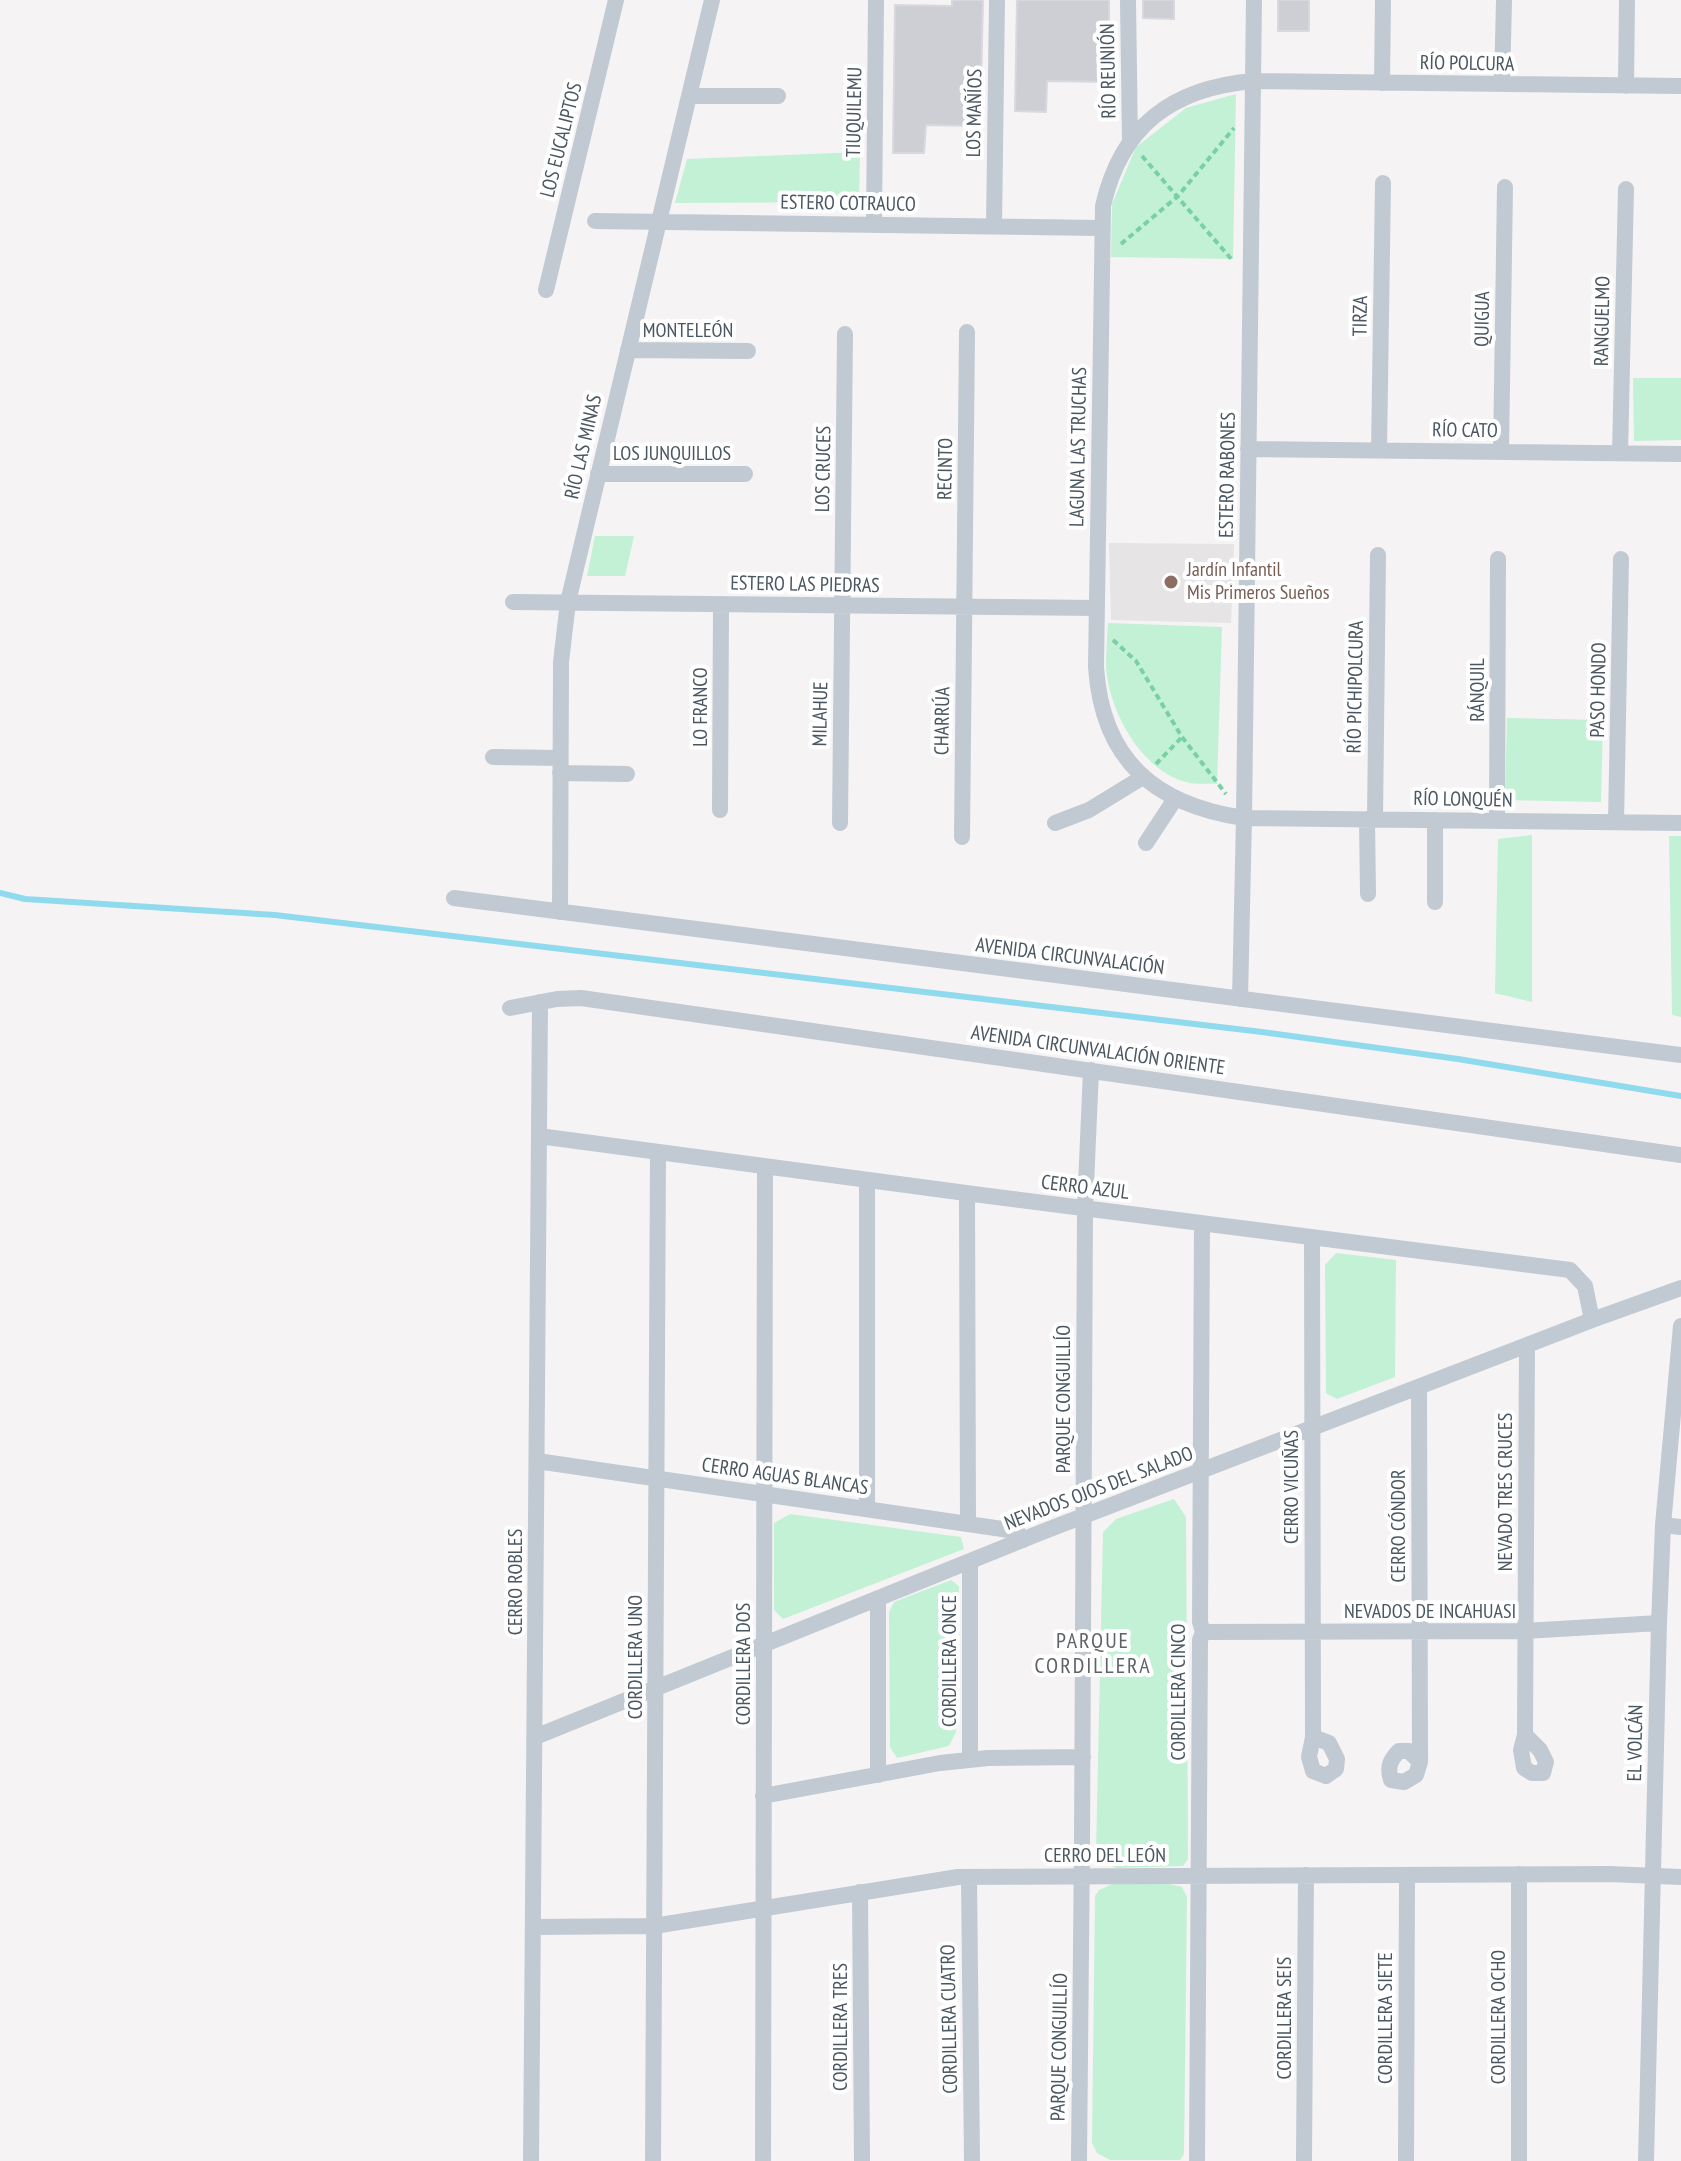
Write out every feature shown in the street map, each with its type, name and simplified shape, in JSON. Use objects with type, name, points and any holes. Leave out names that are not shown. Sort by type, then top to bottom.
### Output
[{"type":"street","name":"LOS EUCALIPTOS","points":[[546,290],[616,0]]},
{"type":"street","name":"RÍO LAS MINAS","points":[[560,912],[561,662],[568,602],[712,0]]},
{"type":"street","name":"TIUQUILEMU","points":[[874,224],[876,0]]},
{"type":"street","name":"LOS MAÑÍOS","points":[[994,226],[997,0]]},
{"type":"street","name":"RÍO REUNIÓN","points":[[1128,0],[1130,142]]},
{"type":"street","name":"ESTERO RABONES","points":[[1240,999],[1254,0]]},
{"type":"street","points":[[1382,83],[1383,0]]},
{"type":"street","points":[[1502,84],[1504,0]]},
{"type":"street","points":[[1626,86],[1627,0]]},
{"type":"street","name":"LAGUNA LAS TRUCHAS","points":[[1244,818],[1207,811],[1175,799],[1143,777],[1129,762],[1109,728],[1097,687],[1101,228],[1103,206],[1113,171],[1130,142],[1155,116],[1189,95],[1223,84],[1253,81]]},
{"type":"street","name":"RÍO POLCURA","points":[[1253,81],[1681,86]]},
{"type":"street","points":[[689,96],[778,96]]},
{"type":"street","name":"TIRZA","points":[[1379,450],[1383,183]]},
{"type":"street","name":"QUIGUA","points":[[1501,452],[1505,187]]},
{"type":"street","name":"RANGUELMO","points":[[1620,453],[1626,189]]},
{"type":"street","name":"ESTERO COTRAUCO","points":[[595,221],[1101,228]]},
{"type":"street","name":"RECINTO","points":[[965,606],[967,332]]},
{"type":"street","name":"LOS CRUCES","points":[[842,605],[845,334]]},
{"type":"street","name":"MONTELEÓN","points":[[628,350],[748,351]]},
{"type":"street","name":"RÍO CATO","points":[[1248,449],[1681,454]]},
{"type":"street","name":"LOS JUNQUILLOS","points":[[598,474],[745,474]]},
{"type":"street","name":"RÍO PICHIPOLCURA","points":[[1368,894],[1378,555]]},
{"type":"street","name":"RÁNQUIL","points":[[1497,821],[1498,559]]},
{"type":"street","name":"PASO HONDO","points":[[1616,822],[1621,559]]},
{"type":"street","name":"ESTERO LAS PIEDRAS","points":[[513,602],[1097,608]]},
{"type":"street","name":"LO FRANCO","points":[[720,810],[721,604]]},
{"type":"street","name":"MILAHUE","points":[[840,823],[842,605]]},
{"type":"street","name":"CHARRÚA","points":[[962,837],[965,606]]},
{"type":"street","points":[[493,757],[627,774]]},
{"type":"street","points":[[1055,823],[1089,810],[1143,777]]},
{"type":"street","points":[[1146,843],[1175,799]]},
{"type":"street","name":"RÍO LONQUÉN","points":[[1244,818],[1681,823]]},
{"type":"street","points":[[1435,820],[1435,902]]},
{"type":"street","name":"AVENIDA CIRCUNVALACIÓN","points":[[454,898],[1681,1055]]},
{"type":"street","name":"AVENIDA CIRCUNVALACIÓN ORIENTE","points":[[510,1008],[581,998],[1681,1155]]},
{"type":"street","name":"CERRO ROBLES","points":[[531,2161],[540,1002]]},
{"type":"street","name":"PARQUE CONGUILLÍO","points":[[1079,2161],[1085,1208],[1091,1070]]},
{"type":"street","name":"CERRO AZUL","points":[[539,1136],[1570,1270],[1585,1286],[1592,1320]]},
{"type":"street","name":"CORDILLERA UNO","points":[[653,2161],[658,1152]]},
{"type":"street","name":"CORDILLERA DOS","points":[[763,2161],[765,1167]]},
{"type":"street","points":[[867,1180],[867,1509]]},
{"type":"street","points":[[967,1193],[968,1524]]},
{"type":"street","name":"CORDILLERA CINCO","points":[[1197,2161],[1200,1640],[1203,1632],[1200,1622],[1202,1223]]},
{"type":"street","name":"CERRO VICUÑAS","points":[[1312,1237],[1313,1737]]},
{"type":"street","name":"NEVADOS OJOS DEL SALADO","points":[[535,1737],[1084,1516],[1681,1288]]},
{"type":"street","name":"EL VOLCÁN","points":[[1646,2161],[1663,1525],[1681,1326]]},
{"type":"street","name":"NEVADO TRES CRUCES","points":[[1525,1735],[1527,1345]]},
{"type":"street","name":"CERRO CÓNDOR","points":[[1419,1387],[1420,1762]]},
{"type":"street","name":"CERRO AGUAS BLANCAS","points":[[537,1461],[1009,1530],[1018,1533],[1023,1540]]},
{"type":"street","points":[[1663,1525],[1681,1527]]},
{"type":"street","name":"CORDILLERA ONCE","points":[[970,1561],[970,1760]]},
{"type":"street","points":[[878,1598],[878,1775]]},
{"type":"street","name":"NEVADOS DE INCAHUASI","points":[[1203,1632],[1525,1631],[1659,1623]]},
{"type":"street","points":[[763,1796],[970,1760],[1083,1757]]},
{"type":"street","name":"CERRO DEL LEÓN","points":[[533,1927],[654,1926],[969,1877],[1519,1874],[1681,1877]]},
{"type":"street","name":"CORDILLERA OCHO","points":[[1519,1874],[1519,2161]]},
{"type":"street","name":"CORDILLERA SEIS","points":[[1304,2161],[1306,1875]]},
{"type":"street","name":"CORDILLERA SIETE","points":[[1406,2161],[1407,1875]]},
{"type":"street","name":"CORDILLERA CUATRO","points":[[969,1877],[972,2161]]},
{"type":"street","name":"CORDILLERA TRES","points":[[860,1892],[862,2161]]},
{"type":"path","points":[[1101,261],[1178,196],[1253,105]]},
{"type":"path","points":[[1130,142],[1250,281]]},
{"type":"path","points":[[1097,626],[1136,661],[1182,737],[1244,818]]},
{"type":"path","points":[[1143,777],[1182,737]]},
{"type":"shaded area","name":"Jardín Infantil Mis Primeros Sueños","points":[[1109,543],[1234,544],[1231,623],[1111,620]]},
{"type":"green space","points":[[1236,94],[1233,259],[1111,257],[1112,204],[1136,147],[1186,108]]},
{"type":"green space","points":[[860,152],[859,202],[675,203],[687,159]]},
{"type":"green space","points":[[1633,378],[1681,378],[1681,440],[1634,441]]},
{"type":"green space","points":[[595,536],[634,536],[625,576],[587,576]]},
{"type":"green space","points":[[1108,623],[1222,627],[1217,784],[1190,783],[1170,775],[1155,765],[1130,736],[1113,702],[1108,684]]},
{"type":"green space","points":[[1507,718],[1603,720],[1601,802],[1505,800]]},
{"type":"green space","points":[[1532,835],[1532,1002],[1495,993],[1498,839]]},
{"type":"green space","points":[[1669,836],[1681,836],[1681,1017],[1672,1015]]},
{"type":"green space","points":[[1336,1253],[1396,1260],[1395,1377],[1337,1399],[1326,1393],[1325,1265]]},
{"type":"green space","points":[[1174,1499],[1186,1517],[1188,1859],[1183,1866],[1116,1868],[1100,1860],[1096,1853],[1103,1532],[1116,1519]]},
{"type":"green space","points":[[790,1514],[961,1537],[964,1549],[783,1619],[774,1610],[774,1523]]},
{"type":"green space","points":[[951,1580],[959,1586],[956,1732],[949,1746],[897,1758],[890,1747],[889,1612],[894,1602]]},
{"type":"green space","points":[[1113,1884],[1169,1884],[1182,1887],[1187,1897],[1184,2154],[1180,2160],[1110,2160],[1097,2153],[1092,2143],[1095,1896],[1099,1890]]},
{"type":"building","points":[[952,0],[983,0],[980,126],[926,125],[924,153],[893,153],[895,5],[952,6]]},
{"type":"building","points":[[1017,0],[1109,0],[1109,82],[1047,81],[1046,112],[1015,111]]},
{"type":"building","points":[[1143,0],[1174,0],[1174,19],[1143,18]]},
{"type":"building","points":[[1278,0],[1309,0],[1309,31],[1278,31]]},
{"type":"waterway","points":[[0,893],[25,899],[275,915],[1262,1032],[1458,1059],[1681,1096]]},
{"type":"place","name":"Jardín Infantil Mis Primeros Sueños","points":[[1171,582]]},
{"type":"district","name":"PARQUE CORDILLERA","points":[[1093,1654]]}]
